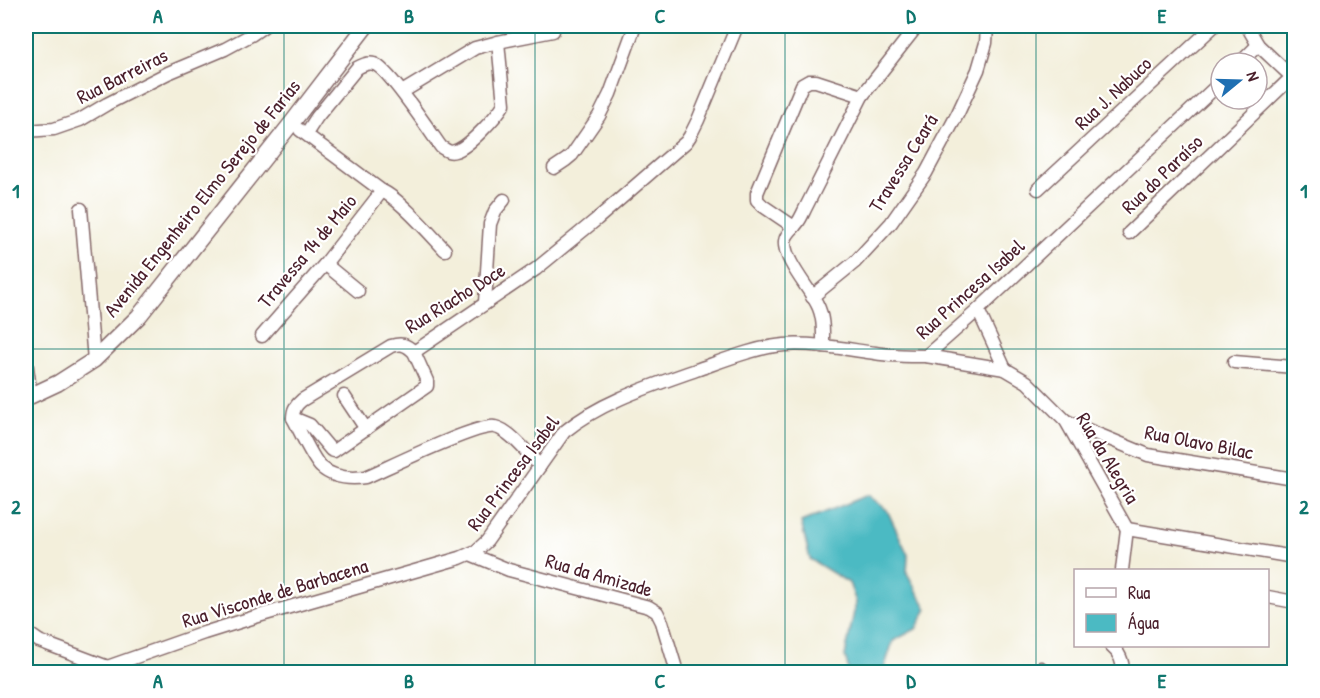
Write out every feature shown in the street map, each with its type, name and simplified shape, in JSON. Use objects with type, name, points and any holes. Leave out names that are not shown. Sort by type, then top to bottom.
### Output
[{"type":"main road","name":"Avenida Engenheiro Elmo Serejo de Farias","points":[[28,397],[94,360],[138,316],[366,26]]},
{"type":"street","name":"Rua Barreiras","points":[[26,130],[54,129],[80,120],[159,77],[231,46],[264,26]]},
{"type":"street","points":[[554,168],[572,155],[599,116],[610,94],[635,26]]},
{"type":"street","name":"Rua Riacho Doce","points":[[292,418],[293,411],[302,400],[383,350],[398,344],[408,346],[414,352],[536,269],[686,142],[698,120],[737,26]]},
{"type":"street","points":[[823,346],[823,324],[820,312],[795,269],[785,244],[786,238],[805,209],[862,96],[917,26]]},
{"type":"street","name":"Travessa Ceará","points":[[812,297],[855,262],[891,223],[926,172],[978,70],[986,43],[987,26]]},
{"type":"street","name":"Rua J. Nabuco","points":[[1038,189],[1214,26]]},
{"type":"street","points":[[1247,26],[1258,45],[1252,51]]},
{"type":"street","points":[[402,92],[475,48],[553,31]]},
{"type":"street","points":[[306,134],[357,68],[365,64],[376,64],[402,92],[441,147],[450,152],[458,151],[483,131],[504,104],[498,42]]},
{"type":"street","name":"Rua do Paraíso","points":[[1129,233],[1293,76],[1258,45]]},
{"type":"street","points":[[794,227],[763,206],[757,200],[757,193],[802,85],[809,81],[816,81],[862,96]]},
{"type":"street","name":"Rua Princesa Isabel","points":[[470,554],[487,541],[564,432],[591,413],[642,390],[727,359],[769,347],[823,346],[879,354],[926,356],[1209,93]]},
{"type":"street","name":"Travessa 14 de Maio","points":[[291,124],[386,193],[445,250]]},
{"type":"street","name":"Travessa 14 de Maio","points":[[262,336],[325,264],[382,191]]},
{"type":"street","points":[[486,303],[490,224],[495,211],[504,200]]},
{"type":"street","points":[[81,209],[94,360]]},
{"type":"street","points":[[325,264],[358,291]]},
{"type":"street","points":[[978,310],[1005,369]]},
{"type":"street","points":[[292,418],[310,425],[334,451],[427,386],[414,352]]},
{"type":"street","name":"Rua da Alegria","points":[[926,356],[1005,369],[1027,382],[1066,421],[1127,529],[1294,557]]},
{"type":"street","points":[[26,360],[28,397]]},
{"type":"street","points":[[1234,362],[1294,367]]},
{"type":"street","points":[[344,396],[366,429]]},
{"type":"street","points":[[292,418],[319,466],[333,475],[352,478],[366,477],[488,426],[508,434],[540,466]]},
{"type":"street","name":"Rua Olavo Bilac","points":[[1066,421],[1148,455],[1294,479]]},
{"type":"street","points":[[1122,569],[1127,529]]},
{"type":"street","name":"Rua Visconde de Barbacena","points":[[93,672],[245,620],[419,571],[470,554]]},
{"type":"street","name":"Rua da Amizade","points":[[470,554],[509,570],[649,607],[657,612],[662,622],[677,672]]},
{"type":"street","points":[[1269,597],[1294,602]]},
{"type":"street","points":[[26,632],[39,641],[108,667]]},
{"type":"street","points":[[1114,647],[1122,658],[1123,672]]},
{"type":"water","points":[[868,495],[887,510],[908,555],[907,573],[927,609],[916,629],[893,641],[883,672],[849,672],[845,656],[856,602],[849,583],[810,559],[801,522]]}]
